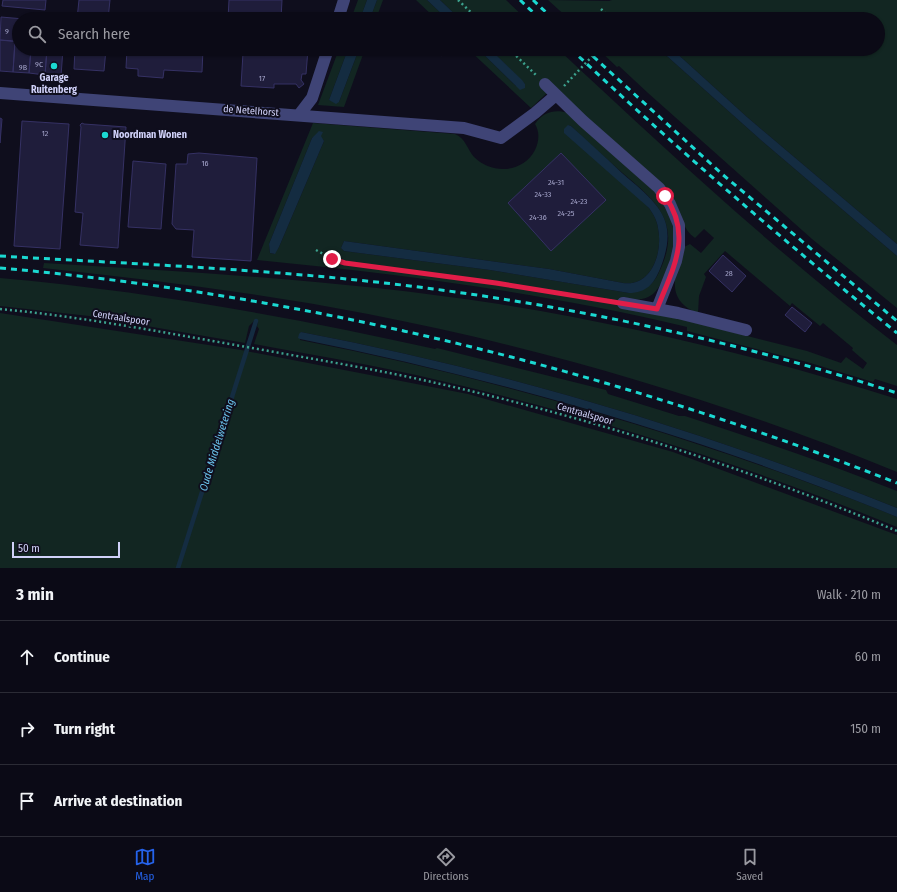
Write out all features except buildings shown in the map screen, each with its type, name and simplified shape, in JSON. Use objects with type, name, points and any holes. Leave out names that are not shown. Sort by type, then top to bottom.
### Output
[{"type":"street","points":[[340,12],[344,0]]},
{"type":"street","points":[[299,115],[312,98],[326,56]]},
{"type":"street","points":[[545,84],[659,188],[675,214],[680,235],[679,247],[676,260],[657,309]]},
{"type":"street","name":"de Netelhorst","points":[[0,94],[464,128],[501,138],[535,114],[556,95]]},
{"type":"street","points":[[623,303],[657,309],[746,330]]},
{"type":"path","points":[[458,0],[471,12]]},
{"type":"path","points":[[516,56],[528,67]]},
{"type":"path","points":[[556,95],[592,56]]},
{"type":"path","points":[[316,250],[332,259],[345,263],[496,283],[623,303]]},
{"type":"path","name":"Centraalspoor","points":[[0,310],[41,313],[259,349],[446,386],[617,432],[777,484],[897,531]]},
{"type":"green space","points":[[358,0],[367,0],[363,12],[354,12]]},
{"type":"green space","points":[[377,0],[383,0],[379,12],[373,12]]},
{"type":"green space","points":[[416,0],[427,0],[440,12],[429,12]]},
{"type":"green space","points":[[440,0],[506,0],[519,12],[453,12]]},
{"type":"green space","points":[[548,0],[897,0],[897,244],[747,117],[680,56],[885,56],[885,12],[561,12]]},
{"type":"green space","points":[[336,56],[345,56],[329,100],[339,102],[356,56],[362,56],[344,107],[318,105]]},
{"type":"green space","points":[[475,56],[485,56],[516,86],[525,84],[497,56],[566,56],[766,238],[809,275],[897,345],[897,386],[875,379],[873,382],[807,362],[687,331],[687,327],[581,304],[419,278],[257,260],[313,123],[455,134],[464,141],[474,157],[481,163],[489,167],[507,169],[515,167],[530,158],[537,144],[538,130],[535,124],[546,114],[558,111],[568,113],[657,194],[668,208],[674,221],[676,232],[675,241],[667,272],[658,289],[653,294],[636,300],[696,323],[807,351],[841,363],[846,357],[863,369],[867,363],[852,350],[853,348],[823,323],[820,326],[792,303],[790,306],[725,251],[704,274],[706,277],[699,296],[698,313],[680,301],[676,293],[675,285],[678,266],[684,247],[690,244],[701,253],[714,238],[704,229],[695,238],[691,235],[683,223],[676,204],[547,93],[531,108]],"holes":[[[568,125],[571,126],[651,198],[665,220],[668,233],[668,247],[657,276],[647,287],[629,293],[490,270],[344,251],[341,248],[344,241],[549,269],[623,283],[633,283],[641,279],[648,274],[657,257],[659,237],[655,217],[649,208]],[[318,134],[324,141],[279,247],[274,254],[270,253],[269,244],[312,138]]]},
{"type":"green space","points":[[605,56],[667,56],[762,141],[897,256],[897,308],[812,239],[619,66],[617,67]]},
{"type":"green space","points":[[44,263],[272,278],[443,296],[499,304],[600,322],[700,344],[798,370],[897,399],[897,472],[768,423],[702,400],[570,361],[503,344],[435,328],[327,306],[125,277],[43,268]]},
{"type":"green space","points":[[0,278],[110,290],[219,306],[327,326],[435,349],[437,348],[606,390],[608,394],[738,433],[897,491],[897,508],[751,454],[603,406],[453,365],[301,332],[300,340],[374,355],[521,391],[666,434],[809,483],[880,510],[897,517],[897,527],[780,481],[599,422],[539,405],[416,375],[254,344],[259,329],[257,326],[258,322],[254,321],[249,326],[245,343],[89,316],[0,306]]},
{"type":"green space","points":[[0,313],[241,350],[468,394],[673,452],[897,535],[897,568],[0,568]]},
{"type":"water","points":[[367,0],[377,0],[373,12],[363,12]]},
{"type":"water","points":[[427,0],[440,0],[453,12],[440,12]]},
{"type":"water","points":[[345,56],[356,56],[339,102],[336,104],[329,100]]},
{"type":"water","points":[[485,56],[497,56],[522,80],[525,84],[525,88],[520,90]]},
{"type":"water","points":[[667,56],[680,56],[747,117],[897,244],[897,256],[762,141]]},
{"type":"water","points":[[568,125],[571,126],[646,194],[662,214],[668,237],[666,252],[660,269],[649,287],[635,293],[629,293],[490,270],[344,251],[341,248],[344,241],[549,269],[623,283],[633,283],[641,279],[648,274],[657,257],[659,237],[655,217],[649,208],[564,133],[564,129]]},
{"type":"water","points":[[319,131],[323,132],[321,136],[324,141],[279,247],[275,254],[270,253],[269,244],[312,138]]},
{"type":"water","points":[[301,332],[453,365],[603,406],[677,429],[824,480],[897,508],[897,517],[825,488],[751,462],[603,414],[452,373],[300,339],[298,338]]},
{"type":"waterway","name":"Oude Middelwetering","points":[[178,568],[256,321]]},
{"type":"railway","points":[[520,0],[533,12]]},
{"type":"railway","points":[[533,0],[546,12]]},
{"type":"railway","points":[[579,56],[731,194],[897,333]]},
{"type":"railway","points":[[593,56],[722,174],[897,321]]},
{"type":"railway","points":[[0,256],[302,275],[352,279],[465,293],[590,314],[714,341],[836,374],[897,393]]},
{"type":"railway","points":[[0,268],[115,280],[230,297],[343,318],[456,343],[568,372],[679,406],[789,442],[897,483]]},
{"type":"place","name":"Garage Ruitenberg","points":[[54,66]]},
{"type":"place","name":"Noordman Wonen","points":[[105,135]]},
{"type":"route","points":[[332,259],[345,263],[496,283],[657,309],[676,260],[680,235],[679,225],[675,214],[665,196]]}]
